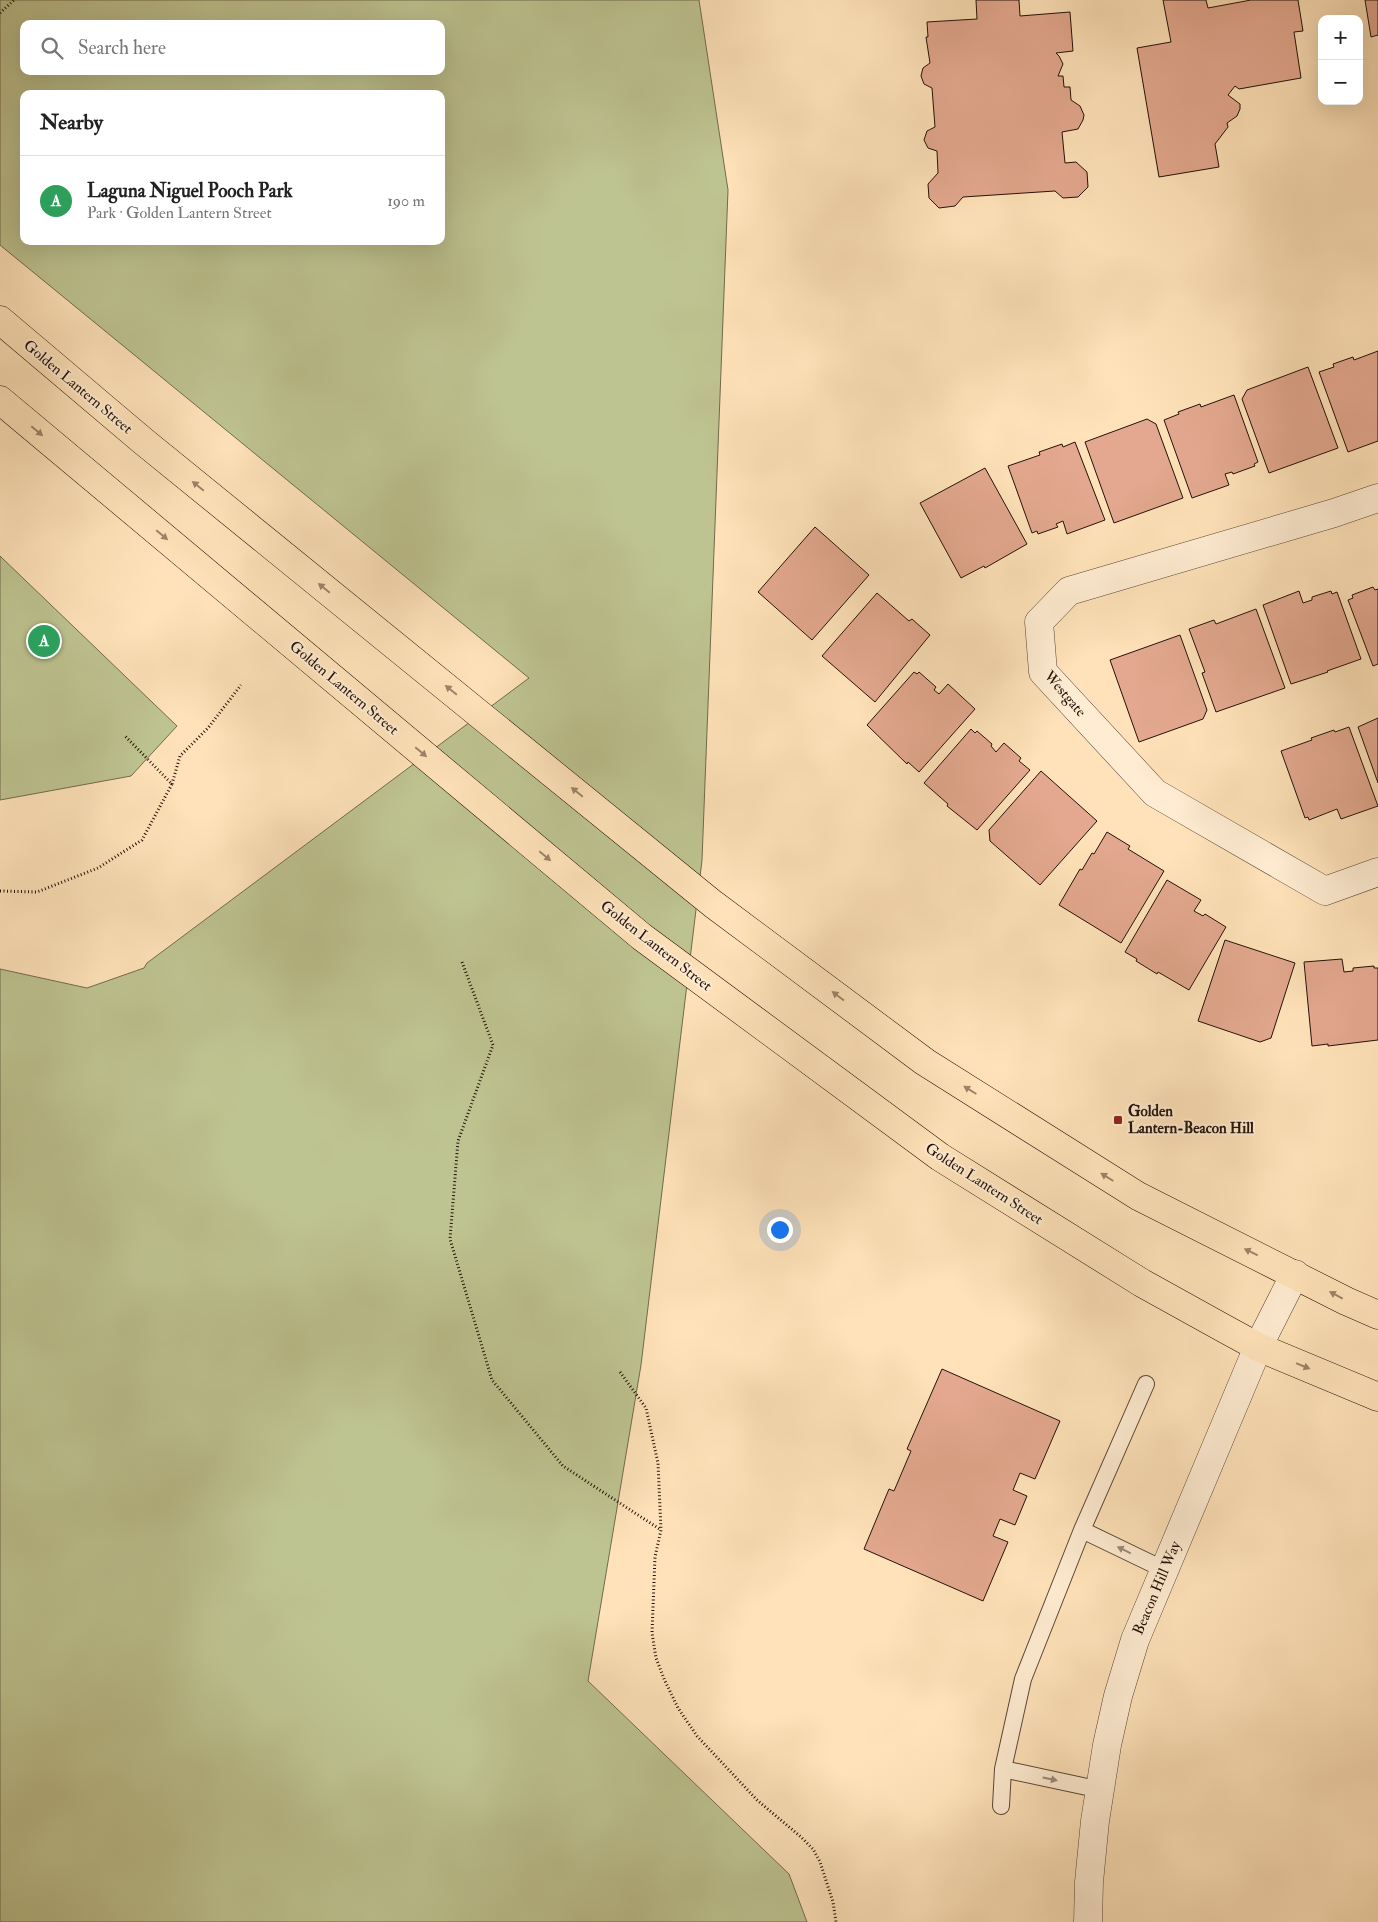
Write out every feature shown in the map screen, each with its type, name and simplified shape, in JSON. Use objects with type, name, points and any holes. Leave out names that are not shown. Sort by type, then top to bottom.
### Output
[{"type":"main road","name":"Golden Lantern Street","points":[[0,320],[143,441],[713,904],[925,1062],[1138,1196],[1346,1301],[1378,1314]]},
{"type":"main road","name":"Golden Lantern Street","points":[[0,400],[642,938],[940,1157],[1142,1283],[1258,1347],[1378,1397]]},
{"type":"street","name":"Westgate","points":[[1378,498],[1334,514],[1069,590],[1039,622],[1043,672],[1155,793],[1325,891],[1378,872]]},
{"type":"street","name":"Beacon Hill Way","points":[[1088,1922],[1094,1838],[1107,1745],[1135,1640],[1258,1347],[1295,1274]]},
{"type":"lane","points":[[1001,1806],[1003,1769],[1023,1679],[1082,1530],[1146,1384]]},
{"type":"lane","points":[[1082,1530],[1165,1570]]},
{"type":"lane","points":[[1003,1769],[1101,1790]]},
{"type":"path","points":[[0,13],[14,0]]},
{"type":"path","points":[[0,891],[37,892],[98,868],[142,840],[172,784],[180,756],[208,728],[242,685]]},
{"type":"path","points":[[124,735],[172,784]]},
{"type":"path","points":[[462,962],[494,1044],[458,1141],[450,1239],[492,1380],[563,1466],[661,1530]]},
{"type":"path","points":[[620,1372],[646,1408],[658,1462],[661,1530],[655,1557],[652,1633],[656,1658],[665,1681],[678,1708],[697,1736],[756,1800],[813,1849],[820,1862],[833,1902],[836,1922]]},
{"type":"green space","points":[[0,0],[699,0],[728,190],[702,860],[641,1365],[588,1681],[789,1874],[807,1922],[0,1922],[0,969],[87,988],[144,968],[147,963],[529,678],[0,245]]},
{"type":"green space","points":[[0,556],[177,726],[131,776],[0,800]]},
{"type":"building","points":[[976,0],[1019,0],[1020,16],[1070,12],[1073,51],[1056,53],[1063,64],[1058,76],[1063,76],[1064,87],[1070,87],[1071,100],[1080,106],[1084,115],[1078,129],[1062,132],[1065,163],[1076,162],[1087,172],[1088,187],[1078,197],[1063,198],[1055,191],[963,197],[955,206],[939,208],[929,198],[928,184],[938,173],[937,151],[928,148],[924,140],[927,131],[935,127],[932,88],[924,84],[921,76],[923,68],[930,63],[926,37],[928,37],[927,22],[977,19]]},
{"type":"building","points":[[1163,0],[1206,0],[1208,8],[1251,0],[1298,0],[1303,31],[1294,32],[1301,78],[1239,89],[1235,86],[1228,95],[1240,104],[1240,109],[1237,116],[1227,123],[1228,127],[1215,144],[1219,167],[1159,177],[1137,48],[1171,42]]},
{"type":"building","points":[[1365,0],[1378,0],[1378,35],[1371,37]]},
{"type":"building","points":[[1378,351],[1378,441],[1348,452],[1319,372],[1334,367],[1333,364],[1353,357],[1354,360]]},
{"type":"building","points":[[1308,367],[1338,448],[1269,473],[1242,399],[1247,390]]},
{"type":"building","points":[[1234,395],[1258,462],[1254,464],[1255,466],[1233,474],[1232,472],[1225,474],[1229,485],[1192,498],[1164,420],[1179,414],[1178,412],[1200,404],[1201,407]]},
{"type":"building","points":[[1147,419],[1156,424],[1183,498],[1114,523],[1085,442]]},
{"type":"building","points":[[1075,442],[1105,520],[1067,534],[1063,521],[1056,524],[1058,527],[1038,534],[1037,531],[1032,533],[1008,466],[1040,455],[1039,452],[1062,444],[1063,447]]},
{"type":"building","points":[[985,468],[1027,544],[985,568],[984,566],[961,578],[920,503]]},
{"type":"building","points":[[815,527],[869,575],[812,640],[758,592]]},
{"type":"building","points":[[1373,587],[1375,590],[1378,589],[1378,664],[1373,666],[1348,600],[1353,598],[1352,595]]},
{"type":"building","points":[[1299,591],[1303,603],[1312,600],[1312,597],[1331,591],[1332,594],[1337,592],[1361,659],[1291,684],[1263,605]]},
{"type":"building","points":[[877,593],[909,621],[912,619],[930,635],[875,702],[822,656]]},
{"type":"building","points":[[1256,609],[1285,688],[1216,712],[1202,673],[1205,672],[1189,629],[1214,620],[1216,624]]},
{"type":"building","points":[[1180,635],[1207,710],[1203,719],[1139,742],[1110,660]]},
{"type":"building","points":[[914,672],[917,674],[919,672],[936,687],[934,690],[939,694],[948,684],[975,709],[919,772],[908,762],[907,764],[867,725]]},
{"type":"building","points":[[1378,718],[1378,783],[1358,727]]},
{"type":"building","points":[[1349,727],[1378,806],[1341,819],[1337,809],[1309,820],[1308,817],[1305,818],[1281,751],[1312,740],[1311,738]]},
{"type":"building","points":[[971,729],[975,733],[977,731],[992,744],[991,746],[996,752],[1004,743],[1021,758],[1019,761],[1030,770],[977,830],[947,806],[948,804],[924,783]]},
{"type":"building","points":[[1041,771],[1097,821],[1040,885],[990,841],[989,830]]},
{"type":"building","points":[[1107,832],[1130,846],[1128,849],[1164,871],[1121,943],[1059,905],[1080,869],[1082,870],[1092,853],[1094,854]]},
{"type":"building","points":[[1167,880],[1201,900],[1194,911],[1203,916],[1205,914],[1226,927],[1189,990],[1158,972],[1157,974],[1125,952]]},
{"type":"building","points":[[1225,940],[1295,963],[1271,1038],[1260,1042],[1198,1021]]},
{"type":"building","points":[[1342,959],[1344,972],[1353,971],[1353,968],[1374,966],[1374,968],[1378,968],[1378,1040],[1312,1046],[1304,962]]},
{"type":"building","points":[[942,1369],[1060,1421],[1035,1479],[1020,1473],[1013,1490],[1027,1496],[1015,1525],[1000,1519],[993,1536],[1008,1542],[983,1601],[864,1549],[889,1489],[894,1491],[911,1451],[907,1449]]},
{"type":"place","name":"Laguna Niguel Pooch Park","points":[[44,641]]},
{"type":"place","name":"Golden Lantern-Beacon Hill","points":[[1118,1120]]}]
